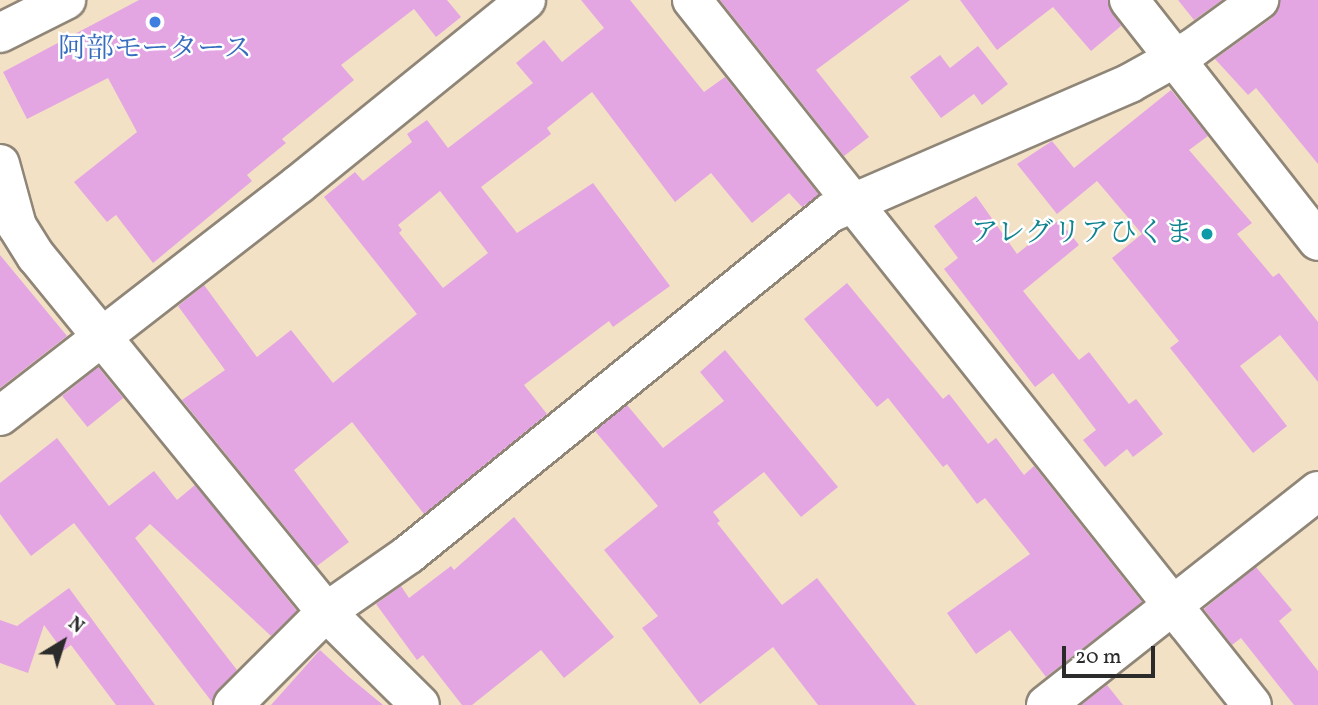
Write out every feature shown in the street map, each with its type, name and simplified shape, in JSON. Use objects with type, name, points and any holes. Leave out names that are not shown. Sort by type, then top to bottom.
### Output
[{"type":"street","points":[[0,33],[66,0]]},
{"type":"street","points":[[0,416],[299,184],[526,0]]},
{"type":"street","points":[[692,0],[1252,705]]},
{"type":"street","points":[[1129,0],[1318,241]]},
{"type":"street","points":[[233,705],[326,612],[420,545],[830,213],[1130,83],[1175,57],[1259,0]]},
{"type":"street","points":[[0,163],[24,238],[99,338],[326,612],[420,705]]},
{"type":"street","points":[[1046,705],[1318,491]]},
{"type":"building","points":[[139,0],[447,0],[461,17],[436,37],[414,9],[341,65],[354,80],[282,139],[286,143],[247,175],[252,181],[153,263],[116,215],[107,222],[74,182],[137,132],[108,78],[27,119],[3,72]]},
{"type":"building","points":[[581,0],[630,0],[704,92],[725,77],[819,195],[802,207],[789,193],[752,223],[711,173],[675,202],[592,92],[547,128],[551,134],[481,187],[517,233],[593,183],[670,286],[613,327],[609,321],[524,385],[547,414],[424,514],[352,422],[294,470],[349,542],[317,566],[182,400],[225,370],[178,306],[204,285],[257,357],[291,330],[333,383],[417,314],[324,197],[355,172],[363,181],[412,142],[407,134],[427,120],[448,148],[533,83],[516,63],[544,40],[562,62],[604,28]],"holes":[[[440,191],[488,253],[443,288],[399,233],[402,230],[398,225]]]},
{"type":"building","points":[[720,0],[910,0],[816,70],[869,137],[844,156]]},
{"type":"building","points":[[960,0],[1108,0],[1121,26],[1091,51],[1053,7],[997,50]]},
{"type":"building","points":[[1178,0],[1222,0],[1194,20]]},
{"type":"building","points":[[1280,0],[1318,0],[1318,164],[1256,88],[1248,95],[1215,59],[1272,18]]},
{"type":"building","points":[[978,46],[1008,84],[982,105],[974,94],[941,118],[910,77],[940,55],[950,68]]},
{"type":"building","points":[[1171,90],[1208,136],[1189,150],[1252,223],[1237,234],[1273,277],[1279,273],[1318,322],[1318,382],[1280,335],[1240,366],[1287,426],[1253,453],[1170,348],[1179,341],[1112,258],[1142,234],[1097,181],[1057,214],[1017,164],[1052,141],[1074,168]]},
{"type":"building","points":[[976,196],[1017,254],[1059,220],[1079,245],[1023,291],[1079,360],[1089,352],[1129,404],[1136,399],[1163,434],[1133,457],[1127,449],[1105,467],[1083,440],[1096,430],[1053,373],[1035,387],[944,269],[958,258],[934,226]]},
{"type":"building","points":[[0,255],[67,336],[0,388]]},
{"type":"building","points":[[847,283],[943,399],[949,394],[988,444],[996,438],[1024,475],[1034,466],[1142,602],[1046,677],[1010,630],[976,654],[947,613],[1030,554],[985,498],[977,504],[947,464],[943,467],[888,398],[877,407],[804,319]]},
{"type":"building","points":[[725,350],[838,487],[801,517],[764,472],[713,512],[720,521],[717,523],[782,605],[817,578],[916,705],[818,705],[773,647],[700,704],[642,628],[658,616],[604,550],[658,506],[595,431],[627,405],[663,448],[724,401],[700,372]]},
{"type":"building","points":[[98,367],[123,398],[87,427],[62,396]]},
{"type":"building","points":[[57,438],[109,506],[154,471],[177,500],[195,485],[297,611],[271,636],[150,524],[135,538],[237,670],[212,702],[74,523],[31,556],[0,514],[0,483]]},
{"type":"building","points":[[514,517],[614,637],[564,678],[541,650],[472,705],[462,705],[423,655],[417,660],[376,604],[401,586],[409,598],[451,566],[454,570]]},
{"type":"building","points":[[1256,567],[1292,610],[1279,621],[1318,671],[1318,705],[1294,705],[1241,638],[1232,645],[1204,609]]},
{"type":"building","points":[[69,588],[155,705],[116,705],[71,645],[63,651],[44,625],[28,673],[0,663],[0,620],[17,626]]},
{"type":"building","points":[[320,650],[348,676],[383,705],[271,705]]},
{"type":"building","points":[[1107,685],[1123,705],[1081,705]]},
{"type":"place","name":"阿部モータース","points":[[155,22]]},
{"type":"place","name":"アレグリアひくま","points":[[1207,234]]}]
